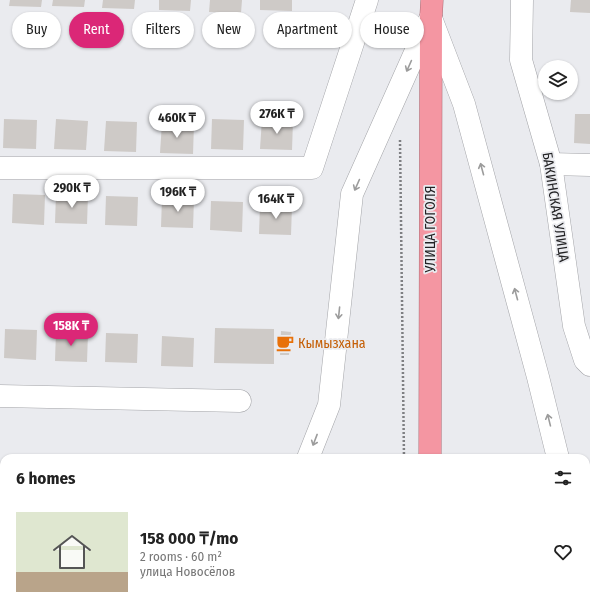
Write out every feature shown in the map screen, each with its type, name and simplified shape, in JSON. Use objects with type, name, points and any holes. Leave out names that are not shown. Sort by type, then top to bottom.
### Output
[{"type":"highway","name":"УЛИЦА ГОГОЛЯ","points":[[430,452],[431,9]]},
{"type":"street","points":[[0,168],[312,168],[367,0]]},
{"type":"street","name":"БАКИНСКАЯ УЛИЦА","points":[[522,0],[521,60],[551,164],[574,326],[586,360],[590,365]]},
{"type":"street","points":[[310,454],[329,405],[352,194],[380,133],[431,9]]},
{"type":"street","points":[[431,9],[464,104],[538,377],[557,454]]},
{"type":"street","points":[[551,164],[590,165]]},
{"type":"street","points":[[0,396],[240,400]]},
{"type":"path","points":[[380,133],[394,127],[400,134],[404,454]]},
{"type":"building","points":[[10,0],[42,0],[41,7],[9,6]]},
{"type":"building","points":[[53,0],[85,0],[84,7],[52,6]]},
{"type":"building","points":[[103,0],[135,0],[134,9],[102,8]]},
{"type":"building","points":[[159,0],[191,0],[190,11],[159,10]]},
{"type":"building","points":[[210,0],[242,0],[241,12],[209,12]]},
{"type":"building","points":[[260,0],[292,0],[292,11],[260,10]]},
{"type":"building","points":[[571,0],[590,0],[590,13],[570,12]]},
{"type":"building","points":[[575,114],[590,114],[590,144],[574,143]]},
{"type":"building","points":[[4,119],[37,120],[36,149],[3,148]]},
{"type":"building","points":[[56,119],[88,121],[86,150],[54,149]]},
{"type":"building","points":[[212,119],[244,120],[243,150],[211,149]]},
{"type":"building","points":[[262,119],[293,121],[292,150],[260,149]]},
{"type":"building","points":[[106,121],[137,122],[136,152],[104,151]]},
{"type":"building","points":[[162,123],[194,124],[193,154],[160,153]]},
{"type":"building","points":[[13,194],[45,195],[44,225],[12,223]]},
{"type":"building","points":[[56,194],[88,195],[87,224],[55,223]]},
{"type":"building","points":[[106,196],[138,197],[137,226],[105,225]]},
{"type":"building","points":[[162,198],[194,199],[193,228],[161,227]]},
{"type":"building","points":[[211,201],[243,202],[242,232],[210,230]]},
{"type":"building","points":[[260,205],[292,206],[291,235],[259,234]]},
{"type":"building","points":[[215,328],[274,329],[274,364],[214,363]]},
{"type":"building","points":[[5,329],[37,330],[36,360],[4,358]]},
{"type":"building","points":[[56,331],[88,333],[87,362],[55,361]]},
{"type":"building","name":"Кымызхана","points":[[281,331],[291,332],[289,355],[280,355]]},
{"type":"building","points":[[106,333],[138,334],[137,363],[105,362]]},
{"type":"building","points":[[162,336],[194,338],[193,367],[161,366]]},
{"type":"place","name":"Кымызхана","points":[[285,343]]}]
